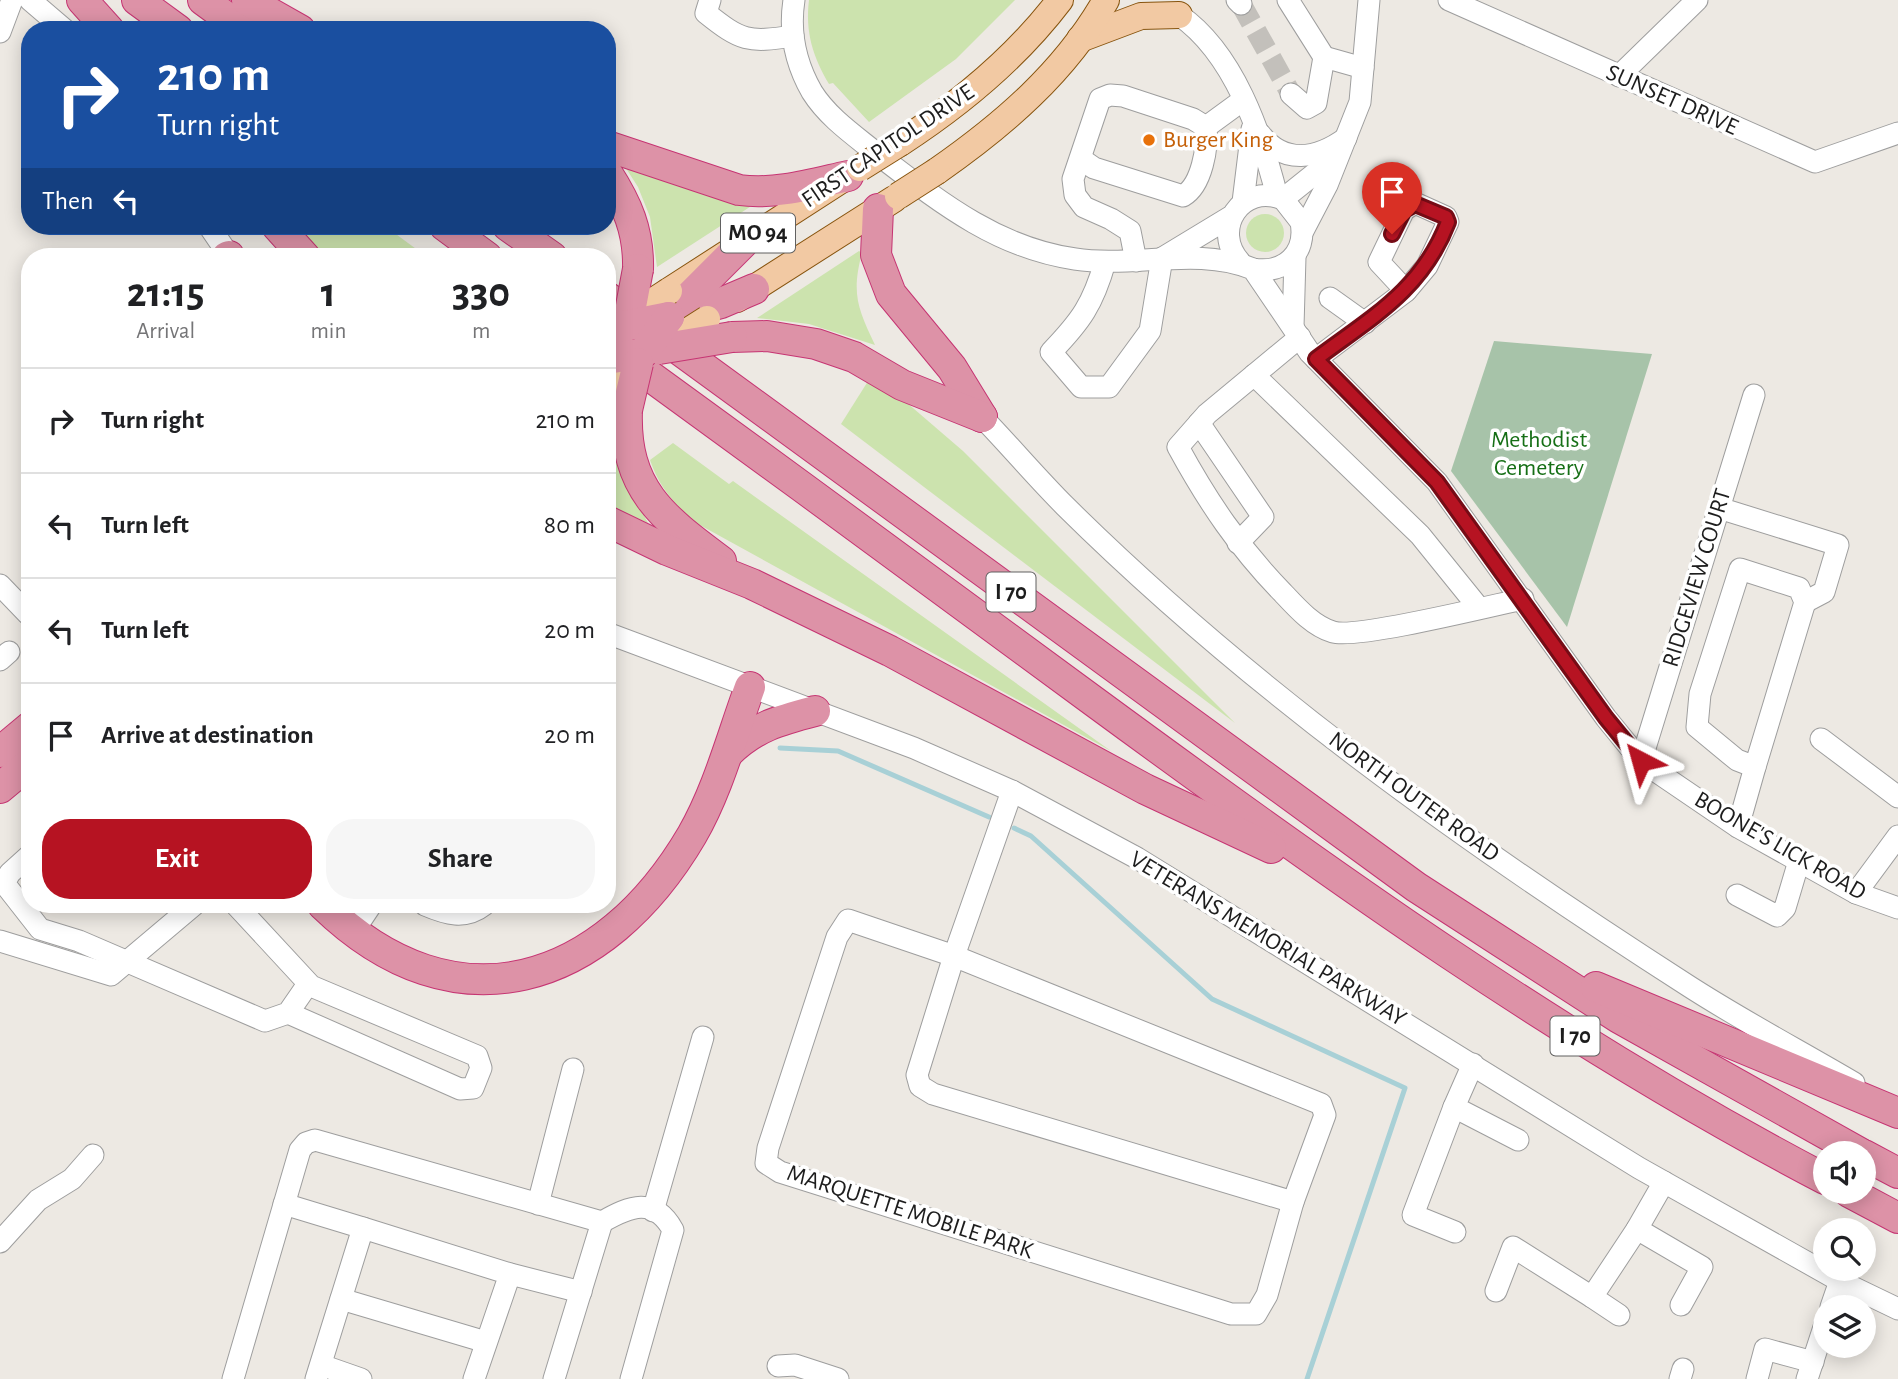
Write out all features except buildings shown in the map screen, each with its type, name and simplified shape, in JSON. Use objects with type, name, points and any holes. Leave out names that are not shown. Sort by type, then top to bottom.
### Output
[{"type":"highway","points":[[82,0],[101,21]]},
{"type":"highway","points":[[137,0],[166,21]]},
{"type":"highway","points":[[203,0],[232,21]]},
{"type":"highway","points":[[247,0],[284,21]]},
{"type":"highway","points":[[616,149],[739,190],[756,192],[795,188],[854,172]]},
{"type":"highway","points":[[616,189],[632,218],[639,247],[638,269],[616,318]]},
{"type":"highway","points":[[888,203],[876,255],[891,294],[952,368],[982,417]]},
{"type":"highway","points":[[285,235],[297,248]]},
{"type":"highway","points":[[456,235],[475,248]]},
{"type":"highway","points":[[521,235],[539,248]]},
{"type":"highway","points":[[743,243],[647,355],[627,410],[626,442],[657,510],[752,583]]},
{"type":"highway","points":[[616,326],[754,289]]},
{"type":"highway","name":"I 70","points":[[616,330],[1335,877],[1483,979],[1588,1044],[1813,1173]]},
{"type":"highway","name":"I 70","points":[[616,330],[1261,776],[1416,887],[1516,953],[1725,1080],[1838,1141]]},
{"type":"highway","points":[[616,358],[647,355],[732,337],[767,336],[816,344],[854,357],[902,385],[982,417]]},
{"type":"highway","points":[[616,525],[667,550],[752,583],[890,651],[1145,789],[1335,877]]},
{"type":"highway","points":[[332,913],[353,932],[389,957],[412,967],[465,979],[521,976],[572,959],[596,946],[629,916],[692,835],[750,687]]},
{"type":"highway","points":[[725,756],[743,737],[760,727],[815,711]]},
{"type":"highway","points":[[0,752],[21,734]]},
{"type":"highway","points":[[0,788],[21,770]]},
{"type":"highway","points":[[1516,953],[1898,1111]]},
{"type":"highway","name":"I 70","points":[[1876,1161],[1898,1173]]},
{"type":"highway","points":[[1872,1204],[1898,1218]]},
{"type":"main road","points":[[1028,38],[1035,0]]},
{"type":"main road","name":"FIRST CAPITOL DRIVE","points":[[743,243],[940,117],[1028,38],[1060,0]]},
{"type":"main road","name":"FIRST CAPITOL DRIVE","points":[[754,289],[937,171],[1023,104],[1080,39],[1106,0]]},
{"type":"main road","points":[[1080,39],[1173,7]]},
{"type":"main road","points":[[616,376],[647,355]]},
{"type":"street","points":[[0,32],[12,0]]},
{"type":"street","points":[[30,0],[54,21]]},
{"type":"street","points":[[710,0],[706,13],[736,37],[765,41],[793,36]]},
{"type":"street","points":[[794,0],[793,36],[804,76],[829,113],[944,206],[981,228],[1039,252],[1105,262],[1162,258],[1277,269],[1295,257]]},
{"type":"street","points":[[1288,0],[1324,57],[1363,68]]},
{"type":"street","points":[[1369,0],[1360,102],[1327,185],[1303,231],[1295,257],[1296,332],[1254,374],[1203,418],[1178,447],[1201,489],[1237,543],[1307,618],[1334,633],[1367,630],[1523,599]]},
{"type":"street","name":"SUNSET DRIVE","points":[[1449,0],[1815,162],[1898,133]]},
{"type":"street","points":[[1619,76],[1698,0]]},
{"type":"street","points":[[1173,7],[1209,41],[1236,82],[1280,197],[1296,212],[1303,231]]},
{"type":"street","points":[[1291,94],[1307,108],[1316,103],[1324,57]]},
{"type":"street","points":[[1136,261],[1130,232],[1111,219],[1084,207],[1075,195],[1073,179],[1081,159],[1079,155],[1100,99],[1110,95],[1193,119],[1206,127]]},
{"type":"street","points":[[1206,127],[1243,100]]},
{"type":"street","points":[[1252,124],[1276,150],[1288,155],[1318,154],[1342,147]]},
{"type":"street","points":[[1246,266],[1229,247],[1227,237],[1237,209],[1252,124]]},
{"type":"street","points":[[1081,159],[1094,167],[1182,196],[1194,184],[1208,145],[1206,127]]},
{"type":"street","points":[[1105,262],[1096,296],[1083,319],[1051,352],[1081,387],[1109,387],[1150,331],[1162,258],[1261,195],[1280,197],[1342,147]]},
{"type":"street","points":[[1316,359],[1406,290],[1427,267],[1448,222],[1446,217],[1415,204],[1404,210],[1379,262],[1406,290]]},
{"type":"street","name":"BOONE'S LICK ROAD","points":[[1246,266],[1316,359],[1437,482],[1606,718],[1641,761],[1738,827],[1856,892],[1898,908]]},
{"type":"street","points":[[1330,298],[1365,323]]},
{"type":"street","points":[[1254,374],[1420,535],[1479,608]]},
{"type":"street","name":"RIDGEVIEW COURT","points":[[1641,761],[1754,395]]},
{"type":"street","name":"NORTH OUTER ROAD","points":[[982,417],[1064,505],[1110,548],[1209,637],[1336,741],[1487,852],[1689,986],[1898,1111]]},
{"type":"street","points":[[1203,418],[1263,517],[1237,543]]},
{"type":"street","points":[[1719,508],[1838,545],[1824,592],[1805,602]]},
{"type":"street","points":[[1705,552],[1731,562],[1740,569],[1799,588],[1805,602],[1738,827]]},
{"type":"street","points":[[1740,569],[1700,694],[1697,727],[1737,760],[1755,767]]},
{"type":"street","points":[[0,586],[21,607]]},
{"type":"street","name":"VETERANS MEMORIAL PARKWAY","points":[[616,636],[914,748],[1012,791],[1137,858],[1664,1182],[1813,1266]]},
{"type":"street","points":[[1821,739],[1898,797]]},
{"type":"street","points":[[1012,791],[954,956],[917,1075],[920,1086],[933,1094],[1293,1202]]},
{"type":"street","points":[[1856,892],[1898,836]]},
{"type":"street","points":[[1737,895],[1777,916],[1785,908],[1799,861]]},
{"type":"street","points":[[21,863],[4,883],[21,905]]},
{"type":"street","points":[[27,913],[40,929],[79,941],[257,1019],[271,1022],[288,1013],[308,984]]},
{"type":"street","points":[[0,941],[111,975],[185,913]]},
{"type":"street","points":[[251,913],[308,984],[477,1056],[482,1064],[475,1085],[460,1089],[288,1013]]},
{"type":"street","points":[[353,932],[365,913]]},
{"type":"street","points":[[443,913],[474,913]]},
{"type":"street","name":"MARQUETTE MOBILE PARK","points":[[848,920],[954,956],[1321,1104],[1325,1115],[1293,1202],[1267,1295],[1256,1314],[1231,1314],[780,1171],[766,1163],[768,1147],[837,937],[848,920]]},
{"type":"street","points":[[653,1211],[703,1037]]},
{"type":"street","points":[[1455,1233],[1413,1215],[1473,1064]]},
{"type":"street","points":[[538,1204],[573,1069]]},
{"type":"street","points":[[1454,1107],[1518,1140]]},
{"type":"street","points":[[233,1379],[300,1150],[306,1143],[315,1140],[603,1222]]},
{"type":"street","points":[[0,1242],[38,1200],[72,1180],[93,1155]]},
{"type":"street","points":[[1592,1297],[1664,1182]]},
{"type":"street","points":[[284,1204],[510,1274],[581,1292]]},
{"type":"street","points":[[554,1379],[603,1222],[627,1208],[643,1206],[665,1216],[673,1230],[631,1379]]},
{"type":"street","points":[[361,1379],[318,1372],[363,1228]]},
{"type":"street","points":[[1637,1229],[1702,1267],[1681,1305]]},
{"type":"street","points":[[1496,1292],[1513,1247],[1619,1315]]},
{"type":"street","points":[[474,1379],[510,1274]]},
{"type":"street","points":[[1835,1295],[1840,1281]]},
{"type":"street","name":"VETERANS MEMORIAL PARKWAY","points":[[1840,1281],[1898,1309]]},
{"type":"street","points":[[341,1299],[486,1342]]},
{"type":"street","points":[[1757,1379],[1765,1349],[1810,1371]]},
{"type":"street","points":[[771,1364],[795,1365],[838,1379]]},
{"type":"green space","points":[[809,0],[1015,0],[956,59],[869,122],[833,83],[829,84],[823,74],[809,34]]},
{"type":"green space","points":[[622,162],[756,203],[657,267],[650,217],[638,187]]},
{"type":"green space","points":[[1265,214],[1278,220],[1284,233],[1278,246],[1265,252],[1252,246],[1246,233],[1252,220]]},
{"type":"green space","points":[[302,235],[397,235],[415,248],[315,248]]},
{"type":"green space","points":[[859,251],[862,253],[857,280],[858,301],[875,345],[809,324],[757,318]]},
{"type":"green space","name":"Methodist Cemetery","points":[[1494,341],[1652,354],[1567,627],[1451,471]]},
{"type":"green space","points":[[870,378],[899,396],[963,451],[1235,723],[841,424]]},
{"type":"green space","points":[[673,443],[729,484],[733,481],[1111,751],[698,524],[669,496],[650,460]]},
{"type":"green space","points":[[616,455],[618,467],[648,523],[616,509]]},
{"type":"waterway","points":[[780,748],[838,751],[989,817]]},
{"type":"waterway","points":[[1014,828],[1031,836],[1212,999],[1405,1088],[1307,1379]]},
{"type":"tunnel","points":[[1241,4],[1291,94]]},
{"type":"place","name":"Burger King","points":[[1149,140]]},
{"type":"route","points":[[1392,234],[1409,205],[1415,204],[1446,217],[1448,222],[1427,267],[1406,290],[1394,302],[1316,359],[1437,482],[1606,718],[1641,761]]}]
